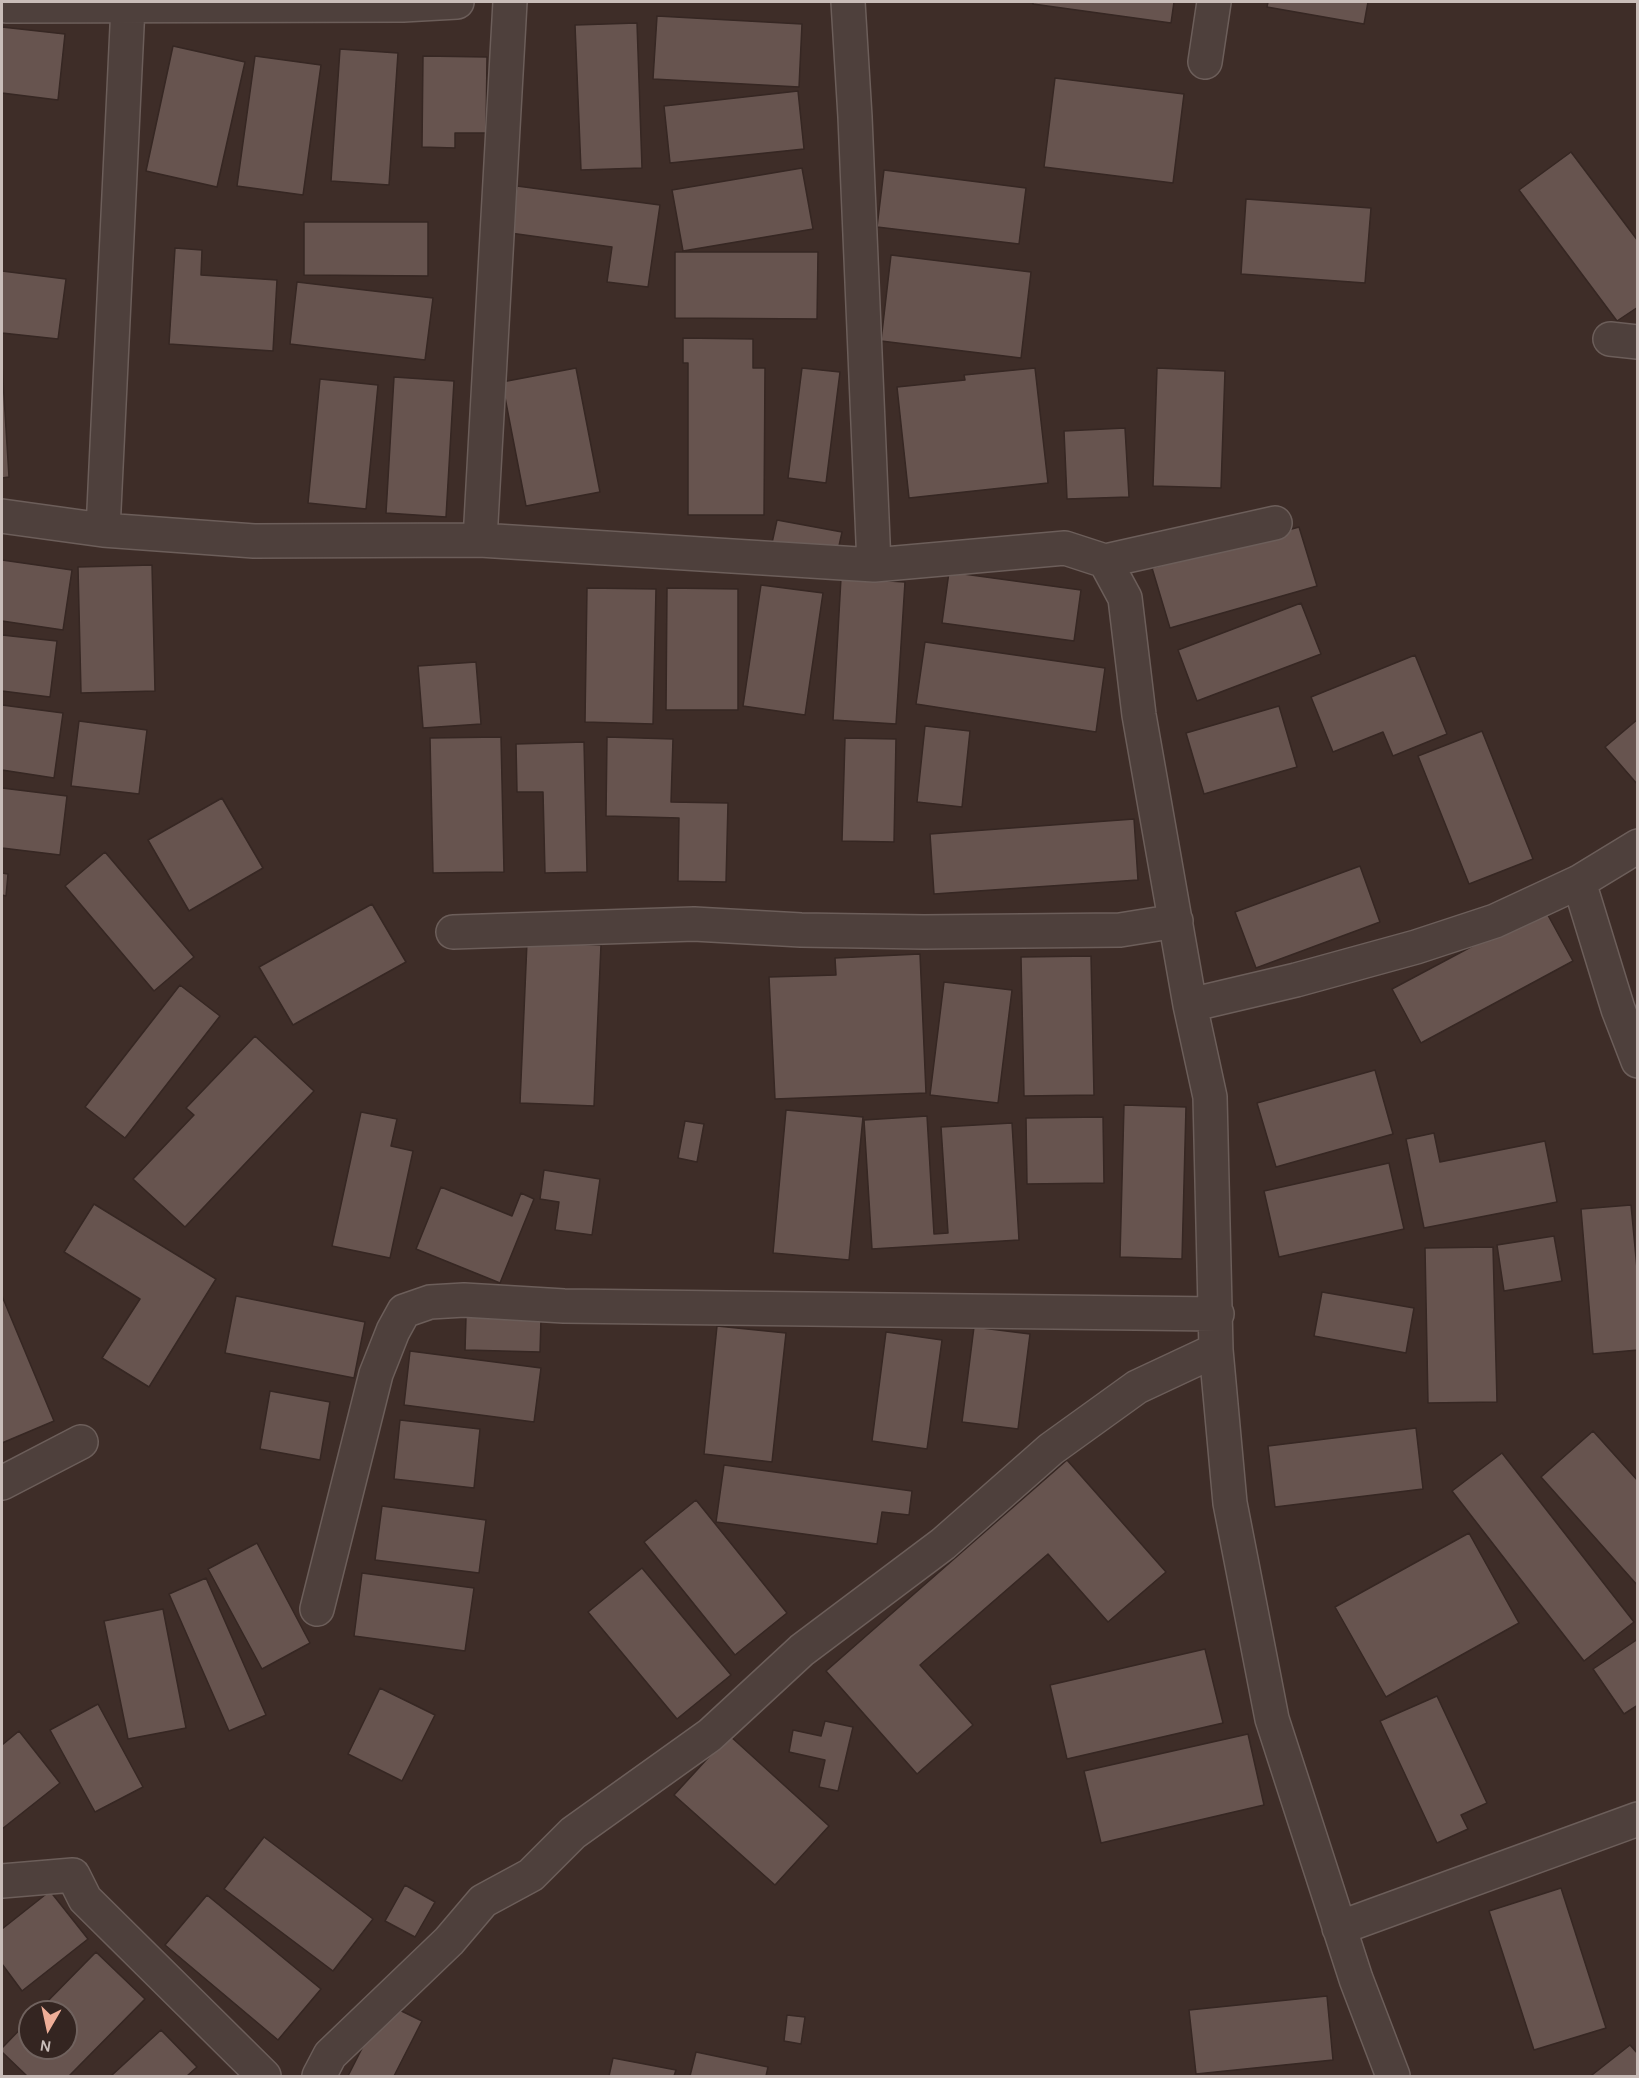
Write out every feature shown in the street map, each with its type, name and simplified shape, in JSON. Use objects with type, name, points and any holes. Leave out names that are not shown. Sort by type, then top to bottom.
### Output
[{"type":"street","points":[[6,6],[403,5],[457,2]]},
{"type":"street","points":[[480,540],[510,2]]},
{"type":"street","points":[[848,2],[855,117],[873,565]]},
{"type":"street","points":[[1205,62],[1214,2]]},
{"type":"street","points":[[103,530],[128,6]]},
{"type":"street","points":[[2,516],[103,530],[254,541],[480,540],[873,565],[1065,548],[1105,561],[1275,523]]},
{"type":"street","points":[[1105,561],[1125,598],[1139,715],[1190,1005],[1210,1097],[1217,1314],[1216,1350],[1230,1503],[1272,1719],[1356,1979],[1393,2076]]},
{"type":"street","points":[[1190,1005],[1296,980],[1416,947],[1495,921],[1580,882],[1638,846]]},
{"type":"street","points":[[1580,882],[1618,1008],[1638,1061]]},
{"type":"street","points":[[453,932],[693,924],[801,930],[924,932],[1120,930],[1176,921]]},
{"type":"street","points":[[317,1609],[376,1374],[393,1331],[404,1311],[430,1302],[464,1300],[564,1306],[1217,1314]]},
{"type":"street","points":[[319,2076],[330,2055],[449,1941],[483,1901],[531,1875],[573,1833],[710,1735],[802,1650],[943,1544],[1051,1449],[1137,1387],[1216,1350]]},
{"type":"street","points":[[2,1483],[81,1442]]},
{"type":"street","points":[[1339,1928],[1638,1820]]},
{"type":"street","points":[[2,1881],[73,1875],[85,1899],[264,2076]]},
{"type":"building","points":[[1033,2],[1174,2],[1171,23],[1033,4]]},
{"type":"building","points":[[1268,2],[1368,2],[1364,24],[1267,7]]},
{"type":"building","points":[[657,16],[802,24],[799,87],[653,79]]},
{"type":"building","points":[[637,23],[642,168],[581,170],[575,25]]},
{"type":"building","points":[[2,27],[65,34],[58,100],[2,93]]},
{"type":"building","points":[[173,46],[245,62],[217,187],[146,171]]},
{"type":"building","points":[[340,49],[398,53],[389,185],[331,181]]},
{"type":"building","points":[[255,56],[321,65],[303,195],[237,186]]},
{"type":"building","points":[[423,56],[487,57],[486,133],[455,133],[455,148],[422,147]]},
{"type":"building","points":[[1055,78],[1184,94],[1173,183],[1044,167]]},
{"type":"building","points":[[798,91],[804,149],[670,163],[664,106]]},
{"type":"building","points":[[1571,152],[1638,241],[1638,307],[1617,321],[1519,190]]},
{"type":"building","points":[[802,168],[813,229],[683,251],[672,190]]},
{"type":"building","points":[[884,170],[1026,188],[1019,244],[877,227]]},
{"type":"building","points":[[517,186],[660,205],[648,287],[607,282],[612,247],[510,233]]},
{"type":"building","points":[[1246,199],[1371,208],[1365,283],[1241,274]]},
{"type":"building","points":[[304,222],[428,222],[428,276],[304,275]]},
{"type":"building","points":[[175,248],[202,250],[201,275],[277,280],[273,351],[169,344]]},
{"type":"building","points":[[675,252],[818,252],[817,319],[675,318]]},
{"type":"building","points":[[891,255],[1031,272],[1021,358],[881,341]]},
{"type":"building","points":[[2,271],[66,279],[58,339],[2,333]]},
{"type":"building","points":[[297,282],[433,298],[425,360],[290,344]]},
{"type":"building","points":[[683,338],[753,339],[753,368],[765,368],[764,515],[688,515],[688,363],[683,363]]},
{"type":"building","points":[[2,364],[9,477],[2,478]]},
{"type":"building","points":[[576,368],[600,492],[526,506],[502,382]]},
{"type":"building","points":[[802,368],[840,372],[826,483],[788,478]]},
{"type":"building","points":[[1035,368],[1048,483],[909,498],[897,387],[965,380],[964,375]]},
{"type":"building","points":[[1157,368],[1225,371],[1221,488],[1153,486]]},
{"type":"building","points":[[394,377],[454,381],[446,517],[386,513]]},
{"type":"building","points":[[320,379],[378,385],[366,509],[308,503]]},
{"type":"building","points":[[1125,428],[1129,497],[1067,499],[1064,431]]},
{"type":"building","points":[[777,520],[842,532],[837,555],[772,543]]},
{"type":"building","points":[[1299,527],[1317,586],[1170,628],[1152,568]]},
{"type":"building","points":[[2,560],[72,570],[63,630],[2,621]]},
{"type":"building","points":[[152,565],[155,691],[81,693],[78,567]]},
{"type":"building","points":[[949,572],[1081,590],[1074,641],[942,623]]},
{"type":"building","points":[[841,578],[905,582],[896,724],[833,720]]},
{"type":"building","points":[[761,585],[823,593],[805,715],[743,706]]},
{"type":"building","points":[[587,588],[656,589],[653,724],[585,722]]},
{"type":"building","points":[[667,588],[738,589],[738,710],[666,710]]},
{"type":"building","points":[[1301,603],[1321,654],[1197,701],[1178,650]]},
{"type":"building","points":[[2,635],[57,641],[50,697],[2,691]]},
{"type":"building","points":[[925,642],[1105,668],[1096,732],[916,704]]},
{"type":"building","points":[[1415,655],[1447,734],[1393,756],[1383,732],[1333,752],[1311,697]]},
{"type":"building","points":[[476,662],[481,724],[423,728],[418,666]]},
{"type":"building","points":[[2,705],[63,713],[54,778],[2,770]]},
{"type":"building","points":[[1279,706],[1297,767],[1204,794],[1186,733]]},
{"type":"building","points":[[1638,719],[1638,785],[1605,747]]},
{"type":"building","points":[[79,721],[147,730],[139,794],[71,786]]},
{"type":"building","points":[[925,726],[970,731],[962,807],[917,802]]},
{"type":"building","points":[[1482,731],[1533,859],[1469,884],[1418,756]]},
{"type":"building","points":[[501,737],[504,872],[433,873],[430,738]]},
{"type":"building","points":[[607,737],[673,739],[671,802],[728,803],[726,882],[678,881],[679,818],[606,816]]},
{"type":"building","points":[[845,738],[896,739],[894,842],[842,841]]},
{"type":"building","points":[[584,742],[587,872],[545,873],[543,792],[517,792],[516,744]]},
{"type":"building","points":[[2,788],[67,796],[60,855],[2,848]]},
{"type":"building","points":[[222,798],[263,868],[189,911],[148,840]]},
{"type":"building","points":[[1134,819],[1138,880],[934,894],[930,834]]},
{"type":"building","points":[[105,852],[194,957],[154,991],[65,886]]},
{"type":"building","points":[[1360,866],[1380,922],[1256,968],[1235,912]]},
{"type":"building","points":[[2,873],[8,874],[6,896],[2,895]]},
{"type":"building","points":[[372,904],[406,962],[293,1025],[259,967]]},
{"type":"building","points":[[1544,908],[1573,961],[1421,1043],[1392,989]]},
{"type":"building","points":[[527,942],[601,945],[594,1106],[520,1103]]},
{"type":"building","points":[[920,954],[926,1093],[775,1099],[769,977],[836,975],[835,958]]},
{"type":"building","points":[[1091,956],[1094,1095],[1024,1096],[1021,957]]},
{"type":"building","points":[[944,982],[1012,990],[998,1103],[930,1095]]},
{"type":"building","points":[[180,985],[220,1016],[125,1138],[85,1107]]},
{"type":"building","points":[[255,1036],[314,1091],[185,1227],[133,1179],[194,1115],[186,1108]]},
{"type":"building","points":[[1375,1070],[1393,1134],[1276,1167],[1257,1103]]},
{"type":"building","points":[[1124,1105],[1186,1107],[1182,1259],[1120,1257]]},
{"type":"building","points":[[786,1110],[863,1117],[849,1260],[773,1253]]},
{"type":"building","points":[[361,1112],[397,1119],[391,1146],[413,1151],[390,1258],[332,1246]]},
{"type":"building","points":[[927,1116],[934,1234],[948,1233],[941,1127],[1012,1123],[1019,1240],[872,1249],[864,1120]]},
{"type":"building","points":[[1103,1117],[1104,1183],[1027,1184],[1026,1118]]},
{"type":"building","points":[[685,1121],[704,1124],[697,1162],[678,1158]]},
{"type":"building","points":[[1434,1133],[1440,1162],[1545,1141],[1557,1202],[1424,1228],[1406,1139]]},
{"type":"building","points":[[1389,1163],[1404,1229],[1279,1257],[1264,1191]]},
{"type":"building","points":[[544,1170],[600,1179],[592,1235],[555,1230],[559,1202],[540,1199]]},
{"type":"building","points":[[441,1187],[512,1216],[521,1193],[534,1199],[500,1283],[416,1249]]},
{"type":"building","points":[[94,1204],[216,1279],[149,1387],[102,1358],[140,1299],[64,1252]]},
{"type":"building","points":[[1631,1205],[1638,1279],[1638,1350],[1593,1354],[1581,1209]]},
{"type":"building","points":[[1554,1236],[1562,1281],[1504,1291],[1497,1245]]},
{"type":"building","points":[[1493,1247],[1497,1402],[1428,1403],[1425,1248]]},
{"type":"building","points":[[1322,1292],[1414,1308],[1406,1353],[1314,1336]]},
{"type":"building","points":[[2,1296],[54,1421],[2,1443]]},
{"type":"building","points":[[236,1296],[365,1322],[354,1378],[225,1353]]},
{"type":"building","points":[[466,1317],[541,1319],[540,1352],[465,1350]]},
{"type":"building","points":[[717,1326],[786,1333],[772,1462],[704,1454]]},
{"type":"building","points":[[974,1327],[1030,1334],[1018,1429],[962,1422]]},
{"type":"building","points":[[886,1332],[942,1340],[927,1449],[872,1441]]},
{"type":"building","points":[[410,1351],[541,1368],[534,1422],[404,1405]]},
{"type":"building","points":[[270,1391],[330,1402],[320,1460],[260,1449]]},
{"type":"building","points":[[400,1420],[480,1429],[474,1488],[394,1479]]},
{"type":"building","points":[[1416,1428],[1423,1489],[1275,1507],[1268,1446]]},
{"type":"building","points":[[1593,1431],[1638,1481],[1638,1586],[1541,1477]]},
{"type":"building","points":[[1502,1453],[1634,1622],[1584,1661],[1452,1491]]},
{"type":"building","points":[[1067,1460],[1166,1572],[1108,1622],[1048,1554],[920,1665],[973,1725],[917,1774],[826,1671]]},
{"type":"building","points":[[724,1465],[912,1491],[909,1515],[882,1512],[877,1544],[716,1522]]},
{"type":"building","points":[[696,1500],[787,1613],[735,1655],[644,1542]]},
{"type":"building","points":[[382,1506],[486,1520],[479,1573],[375,1560]]},
{"type":"building","points":[[1469,1533],[1519,1623],[1386,1697],[1335,1607]]},
{"type":"building","points":[[257,1543],[310,1643],[262,1669],[208,1569]]},
{"type":"building","points":[[642,1568],[731,1675],[677,1719],[588,1612]]},
{"type":"building","points":[[362,1573],[474,1588],[465,1651],[354,1636]]},
{"type":"building","points":[[206,1578],[266,1715],[229,1731],[169,1594]]},
{"type":"building","points":[[163,1609],[186,1728],[128,1739],[104,1621]]},
{"type":"building","points":[[1638,1639],[1638,1705],[1624,1714],[1593,1669]]},
{"type":"building","points":[[1205,1649],[1223,1723],[1067,1759],[1050,1685]]},
{"type":"building","points":[[380,1688],[435,1715],[402,1781],[348,1754]]},
{"type":"building","points":[[1437,1696],[1487,1803],[1461,1815],[1468,1829],[1437,1843],[1380,1721]]},
{"type":"building","points":[[98,1704],[143,1787],[95,1812],[50,1730]]},
{"type":"building","points":[[825,1721],[853,1727],[838,1791],[819,1787],[825,1760],[789,1752],[793,1730],[821,1736]]},
{"type":"building","points":[[19,1731],[60,1783],[2,1829],[2,1745]]},
{"type":"building","points":[[1248,1734],[1264,1805],[1101,1843],[1084,1771]]},
{"type":"building","points":[[729,1735],[829,1826],[775,1885],[674,1795]]},
{"type":"building","points":[[264,1837],[373,1919],[333,1971],[224,1889]]},
{"type":"building","points":[[405,1885],[435,1902],[415,1937],[385,1921]]},
{"type":"building","points":[[1561,1888],[1606,2028],[1534,2050],[1489,1911]]},
{"type":"building","points":[[50,1891],[88,1939],[22,1991],[2,1964],[2,1929]]},
{"type":"building","points":[[207,1895],[321,1989],[278,2040],[165,1945]]},
{"type":"building","points":[[96,1952],[145,1999],[69,2076],[27,2076],[2,2052],[2,2048],[18,2031],[18,2060],[78,2060],[78,2000],[49,2000]]},
{"type":"building","points":[[1327,1996],[1333,2060],[1196,2074],[1189,2010]]},
{"type":"building","points":[[385,2003],[422,2021],[394,2076],[348,2076]]},
{"type":"building","points":[[787,2015],[805,2017],[801,2044],[784,2041]]},
{"type":"building","points":[[161,2030],[197,2067],[187,2076],[111,2076]]},
{"type":"building","points":[[1630,2045],[1638,2054],[1638,2076],[1592,2075]]},
{"type":"building","points":[[696,2052],[768,2067],[766,2076],[690,2076]]},
{"type":"building","points":[[613,2058],[676,2070],[674,2076],[609,2076]]}]
